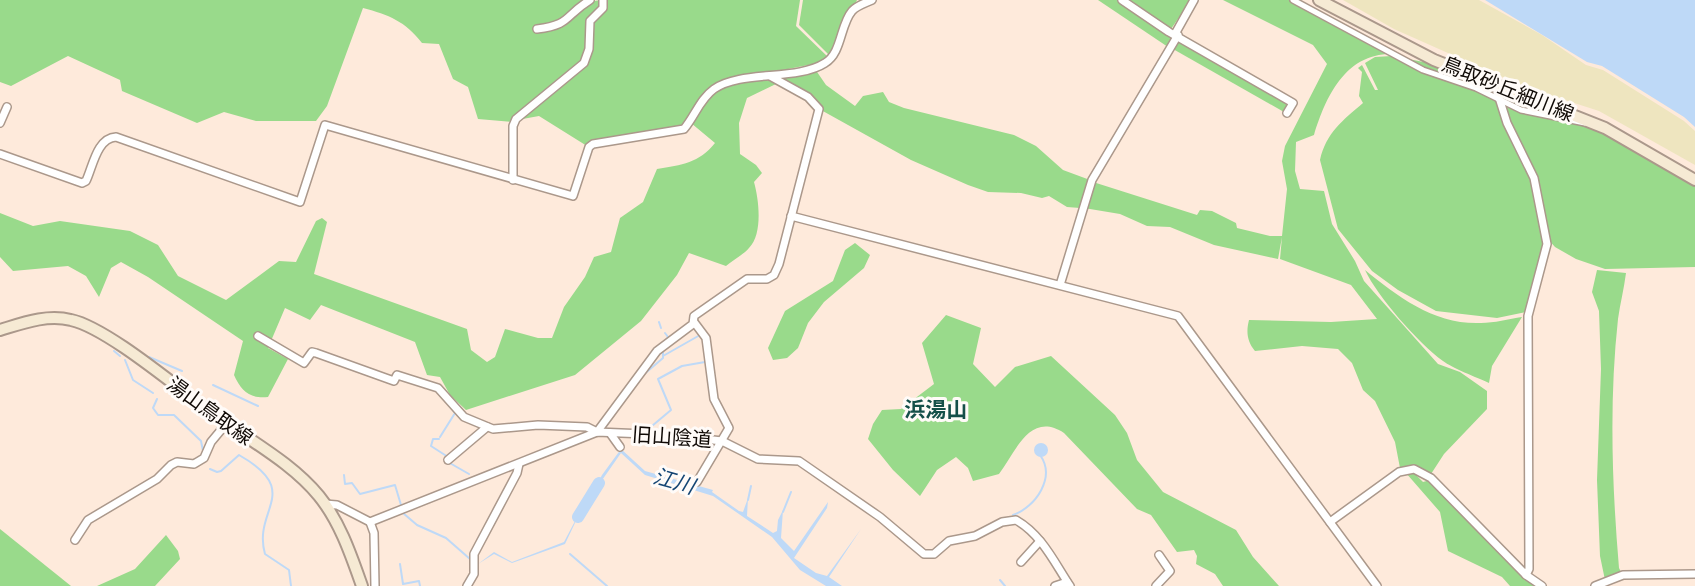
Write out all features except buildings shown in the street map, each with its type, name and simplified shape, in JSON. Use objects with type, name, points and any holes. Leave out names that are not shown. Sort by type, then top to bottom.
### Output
[{"type":"main road","name":"鳥取砂丘細川線","points":[[1319,0],[1434,60],[1605,128],[1695,180]]},
{"type":"main road","name":"湯山鳥取線","points":[[0,330],[48,318],[70,319],[85,324],[114,342],[292,470],[325,504],[345,541],[362,586]]},
{"type":"street","points":[[537,29],[563,24],[575,10],[590,0]]},
{"type":"street","points":[[513,180],[513,126],[516,119],[584,63],[589,49],[590,21],[603,8],[603,0]]},
{"type":"street","points":[[0,154],[82,183],[86,181],[102,144],[116,137],[300,202],[325,125],[573,196],[589,147],[593,144],[684,129],[703,100],[717,87],[730,81],[770,76],[823,65],[831,59],[851,12],[872,0]]},
{"type":"street","points":[[1122,0],[1176,35],[1293,104],[1287,113]]},
{"type":"street","points":[[1060,285],[1092,180],[1194,0]]},
{"type":"street","points":[[1293,0],[1423,70],[1497,97],[1521,110],[1585,123]]},
{"type":"street","points":[[697,482],[722,441],[728,424],[714,399],[706,338],[694,322],[694,316],[747,279],[767,279],[774,275],[819,109],[808,97],[770,76]]},
{"type":"street","points":[[1495,85],[1497,97],[1534,178],[1547,243],[1528,316],[1529,569],[1526,574]]},
{"type":"street","points":[[0,123],[7,107]]},
{"type":"street","points":[[791,216],[1178,316],[1377,586]]},
{"type":"street","points":[[258,336],[304,363],[312,352],[394,381],[397,375],[438,388],[464,417],[487,427],[497,429],[538,425],[587,427],[597,432],[657,351],[694,322]]},
{"type":"street","points":[[75,540],[88,520],[157,479],[171,465],[177,462],[194,464],[204,458],[211,442],[226,424]]},
{"type":"street","points":[[448,460],[487,427]]},
{"type":"street","name":"旧山陰道","points":[[369,522],[597,432],[722,441],[758,459],[788,459],[809,466],[838,490],[880,517],[924,554],[934,554],[949,541],[989,531],[1009,519],[1023,524],[1040,541],[1069,584]]},
{"type":"street","points":[[610,433],[620,447]]},
{"type":"street","points":[[467,586],[474,574],[474,554],[517,473],[519,464]]},
{"type":"street","points":[[1330,522],[1399,472],[1414,470],[1431,478],[1526,574],[1542,586]]},
{"type":"street","points":[[325,504],[337,505],[369,522],[374,533],[375,586]]},
{"type":"street","points":[[1021,562],[1040,541]]},
{"type":"street","points":[[1156,586],[1170,571],[1159,555]]},
{"type":"street","points":[[1595,586],[1623,575],[1695,574]]},
{"type":"street","points":[[1055,586],[1069,584]]},
{"type":"green space","points":[[0,0],[586,0],[563,19],[534,25],[535,32],[565,26],[585,5],[602,0],[603,3],[587,26],[587,51],[582,61],[513,122],[478,119],[468,87],[453,79],[439,44],[422,43],[403,24],[381,13],[363,8],[327,106],[316,121],[256,121],[224,112],[197,123],[122,91],[120,80],[68,56],[11,86],[0,82]]},
{"type":"green space","points":[[606,0],[800,0],[796,26],[829,58],[823,62],[723,82],[684,126],[587,146],[539,116],[517,120],[582,67],[592,24],[606,8]]},
{"type":"green space","points":[[803,0],[857,0],[830,56],[799,25]]},
{"type":"green space","points":[[1098,0],[1119,0],[1173,37],[1168,47]]},
{"type":"green space","points":[[1125,0],[1191,0],[1171,29]]},
{"type":"green space","points":[[1223,0],[1289,0],[1354,36],[1394,54],[1377,55],[1363,60],[1340,79],[1325,106],[1314,135],[1296,142],[1295,171],[1300,189],[1324,191],[1332,224],[1355,261],[1364,281],[1438,364],[1460,372],[1487,391],[1487,409],[1444,454],[1431,474],[1416,466],[1400,468],[1395,442],[1375,401],[1363,390],[1352,363],[1338,349],[1302,346],[1255,351],[1250,344],[1247,332],[1249,320],[1331,322],[1377,319],[1351,285],[1280,259],[1282,237],[1278,259],[1214,245],[1170,227],[1147,226],[1120,214],[1084,208],[1093,182],[1197,215],[1200,210],[1212,211],[1236,223],[1237,228],[1270,236],[1282,236],[1287,189],[1282,161],[1285,146],[1327,64],[1313,45]]},
{"type":"green space","points":[[1179,38],[1290,105],[1284,112],[1173,49]]},
{"type":"green space","points":[[1392,56],[1496,98],[1533,182],[1543,239],[1543,250],[1526,312],[1497,318],[1436,311],[1398,290],[1372,271],[1338,229],[1320,160],[1323,150],[1336,128],[1363,103],[1359,96],[1362,72],[1358,68],[1362,65],[1375,90],[1378,90],[1365,63],[1375,57]]},
{"type":"green space","points":[[1403,58],[1439,65],[1491,88],[1495,96],[1428,71]]},
{"type":"green space","points":[[815,69],[826,85],[855,106],[863,96],[883,92],[889,102],[904,108],[1014,135],[1036,146],[1063,170],[1090,180],[1080,208],[1067,207],[1049,196],[1042,198],[1021,193],[988,192],[968,185],[911,160],[821,110],[813,98],[775,77]]},
{"type":"green space","points":[[760,79],[778,83],[747,98],[739,123],[740,154],[756,165],[762,173],[754,182],[758,226],[749,248],[726,266],[689,253],[677,275],[641,321],[575,375],[466,410],[450,395],[440,377],[427,375],[415,342],[321,305],[310,320],[285,308],[268,348],[288,359],[268,397],[256,397],[243,390],[234,375],[243,341],[148,277],[121,262],[111,268],[99,297],[86,276],[68,266],[13,271],[0,257],[0,213],[33,226],[60,221],[130,231],[158,245],[178,276],[226,300],[279,261],[296,262],[316,221],[322,218],[327,222],[314,274],[467,329],[471,350],[487,362],[495,357],[505,329],[538,338],[552,338],[564,307],[585,277],[594,257],[611,252],[620,218],[643,202],[657,169],[696,159],[715,143],[691,123],[706,102],[725,86]]},
{"type":"green space","points":[[1500,91],[1583,123],[1519,108],[1501,100]]},
{"type":"green space","points":[[1502,102],[1539,116],[1587,125],[1695,184],[1695,267],[1605,269],[1576,259],[1555,247],[1547,238],[1539,201]]},
{"type":"green space","points":[[855,243],[870,255],[864,268],[824,302],[808,323],[798,348],[787,358],[773,360],[768,348],[785,311],[833,281],[845,250]]},
{"type":"green space","points":[[1365,270],[1404,299],[1448,319],[1481,323],[1522,317],[1492,366],[1489,383],[1452,367],[1433,353],[1389,306]]},
{"type":"green space","points":[[1597,270],[1626,273],[1615,350],[1612,443],[1619,568],[1622,574],[1612,574],[1605,580],[1600,556],[1597,480],[1601,369],[1599,311],[1592,292]]},
{"type":"green space","points":[[946,315],[981,328],[973,364],[995,387],[1015,367],[1051,356],[1115,415],[1127,433],[1137,460],[1163,492],[1236,530],[1253,557],[1279,586],[1223,586],[1215,574],[1196,564],[1197,556],[1194,550],[1177,552],[1151,515],[1137,509],[1064,433],[1052,428],[1042,427],[1033,430],[1018,445],[999,474],[973,481],[968,468],[956,457],[937,470],[920,496],[893,470],[868,439],[873,424],[882,410],[901,409],[934,384],[922,343]]},
{"type":"green space","points":[[1406,473],[1415,474],[1423,482],[1430,480],[1535,586],[1510,586],[1502,577],[1448,551],[1440,512]]},
{"type":"green space","points":[[0,529],[71,586],[0,586]]},
{"type":"green space","points":[[166,535],[178,551],[180,559],[155,586],[97,586],[135,569]]},
{"type":"sand","points":[[1343,0],[1479,0],[1542,35],[1586,65],[1603,70],[1684,121],[1695,131],[1695,165],[1599,111],[1522,86],[1394,29]]},
{"type":"water","points":[[1485,0],[1695,0],[1695,127],[1684,117],[1602,66],[1587,62]]},
{"type":"water","points":[[1038,443],[1044,443],[1048,450],[1044,457],[1038,457],[1034,453],[1034,447]]},
{"type":"water","points":[[621,449],[645,471],[713,490],[712,492],[739,511],[743,512],[748,498],[747,516],[773,533],[777,531],[778,520],[783,510],[781,538],[794,551],[828,502],[827,508],[794,558],[816,573],[827,576],[861,529],[829,577],[842,586],[826,586],[800,570],[772,537],[713,496],[645,475],[621,453],[591,496],[602,475]]},
{"type":"water","points":[[584,504],[565,544],[512,563],[494,554],[478,564],[494,552],[512,562],[564,542]]},
{"type":"waterway","points":[[659,322],[661,328]]},
{"type":"waterway","points":[[665,333],[668,337],[665,341]]},
{"type":"waterway","points":[[663,356],[700,335]]},
{"type":"waterway","points":[[642,376],[663,358],[663,350]]},
{"type":"waterway","points":[[114,351],[120,356]]},
{"type":"waterway","name":"江川","points":[[149,357],[182,371]]},
{"type":"waterway","points":[[125,360],[133,380],[153,393]]},
{"type":"waterway","points":[[646,431],[671,410],[658,379],[682,366],[705,362]]},
{"type":"waterway","name":"江川","points":[[213,385],[258,406]]},
{"type":"waterway","points":[[157,399],[153,408],[158,415],[174,415],[201,441],[203,451]]},
{"type":"waterway","points":[[440,437],[455,413],[448,404]]},
{"type":"waterway","points":[[605,428],[621,405]]},
{"type":"waterway","points":[[439,439],[433,439],[431,446],[448,457]]},
{"type":"waterway","points":[[210,469],[221,471],[239,455],[258,468],[269,480],[272,502],[263,538],[265,554],[289,570],[291,586]]},
{"type":"waterway","points":[[1013,515],[1036,498],[1045,482],[1046,473],[1040,455]]},
{"type":"waterway","points":[[448,462],[469,474]]},
{"type":"waterway","name":"江川","points":[[344,475],[345,484],[352,483],[360,494],[395,485],[401,505]]},
{"type":"waterway","name":"江川","points":[[578,517],[599,483]]},
{"type":"waterway","points":[[748,500],[751,486]]},
{"type":"waterway","points":[[783,512],[791,492]]},
{"type":"waterway","name":"江川","points":[[403,513],[417,525],[446,538],[470,559]]},
{"type":"waterway","points":[[570,554],[607,586]]},
{"type":"waterway","points":[[400,564],[403,584],[419,581],[420,586]]},
{"type":"waterway","points":[[1000,580],[1005,586]]},
{"type":"district","name":"浜湯山","points":[[936,409]]}]
